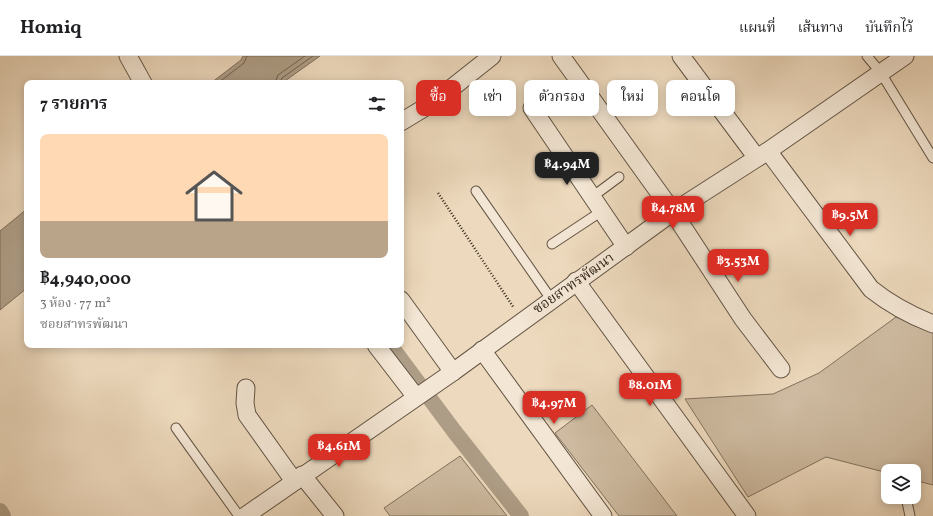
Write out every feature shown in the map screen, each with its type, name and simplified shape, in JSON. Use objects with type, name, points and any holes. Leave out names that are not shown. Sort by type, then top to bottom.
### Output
[{"type":"street","points":[[128,56],[141,80]]},
{"type":"street","points":[[404,120],[434,102],[492,56]]},
{"type":"street","points":[[561,56],[673,212],[743,319],[782,370]]},
{"type":"street","points":[[681,56],[763,154],[871,289],[890,305],[913,317],[933,324]]},
{"type":"street","name":"ซอยสาทรพัฒนา","points":[[245,516],[452,372],[673,212],[763,154],[905,56]]},
{"type":"street","points":[[537,116],[626,247]]},
{"type":"street","points":[[576,281],[747,516]]},
{"type":"street","points":[[404,304],[452,372]]},
{"type":"street","points":[[379,348],[421,393]]},
{"type":"street","points":[[482,350],[603,516]]},
{"type":"street","points":[[246,388],[246,415],[298,478],[335,516]]},
{"type":"lane","points":[[867,56],[881,73],[933,158]]},
{"type":"lane","points":[[552,244],[597,204],[619,177]]},
{"type":"lane","points":[[476,192],[551,299]]},
{"type":"lane","points":[[176,428],[239,516]]},
{"type":"lane","points":[[907,504],[910,516]]},
{"type":"path","points":[[438,193],[522,320]]},
{"type":"shaded area","points":[[896,317],[933,330],[933,485],[921,482],[921,464],[881,464],[881,471],[826,457],[748,497],[685,399],[773,394],[819,373]]},
{"type":"shaded area","points":[[592,405],[677,516],[619,516],[555,433]]},
{"type":"shaded area","points":[[460,456],[507,516],[390,516],[384,508]]},
{"type":"water","points":[[243,56],[320,56],[286,80],[215,80],[241,60]]},
{"type":"water","points":[[24,211],[24,290],[0,310],[0,231]]},
{"type":"waterway","points":[[392,348],[454,431],[521,516]]},
{"type":"waterway","points":[[0,511],[3,516]]}]
